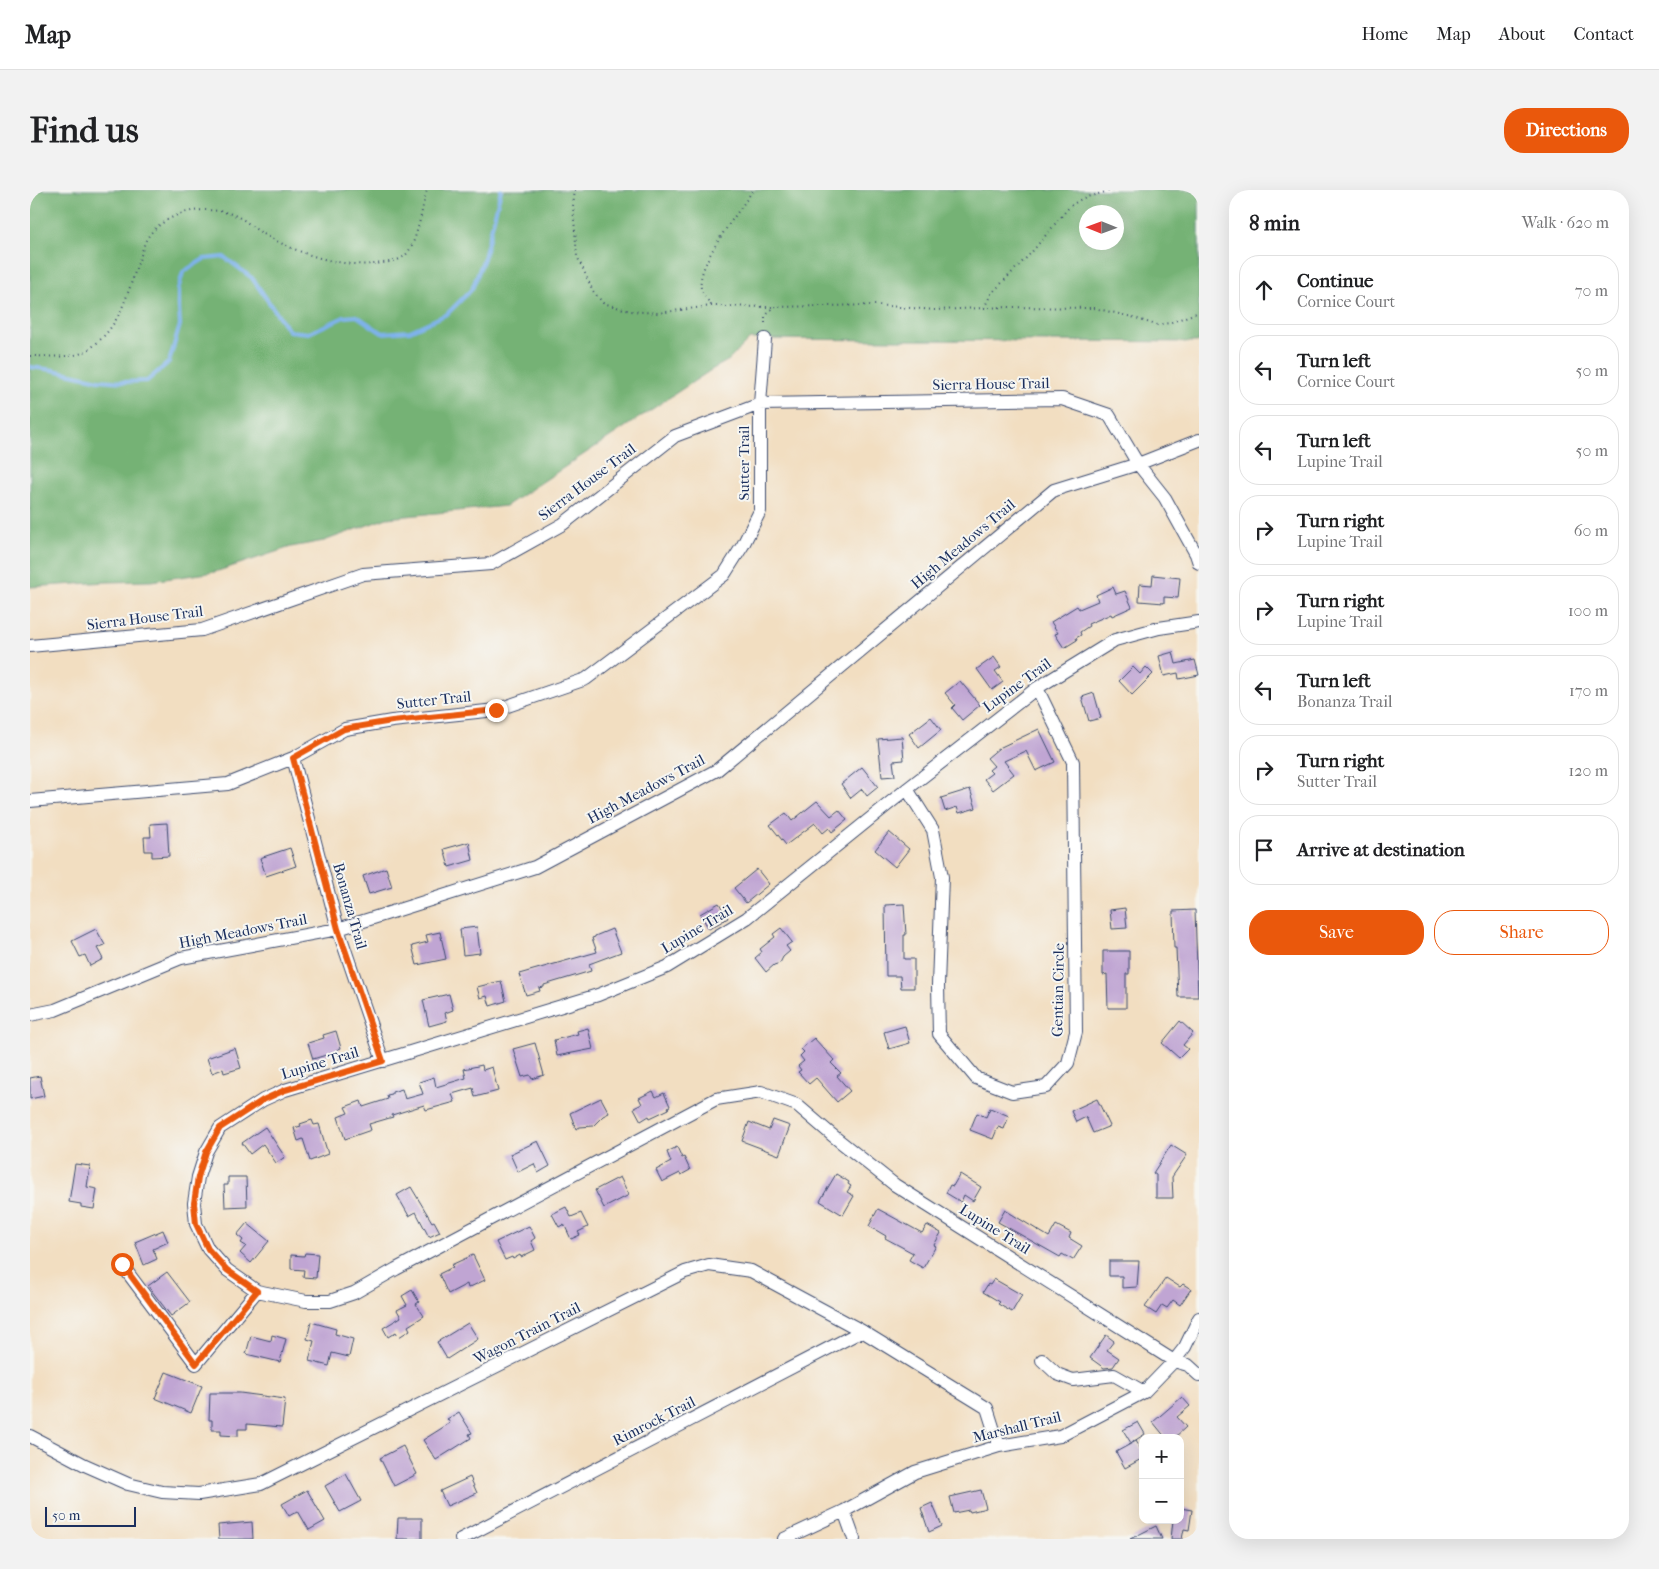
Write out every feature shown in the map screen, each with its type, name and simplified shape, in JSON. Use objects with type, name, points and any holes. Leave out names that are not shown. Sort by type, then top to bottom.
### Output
[{"type":"street","name":"Sutter Trail","points":[[30,801],[228,784],[293,758],[344,729],[392,721],[496,710],[586,679],[724,575],[743,545],[760,511],[760,404],[765,339]]},
{"type":"street","name":"Sierra House Trail","points":[[30,646],[202,630],[363,574],[491,564],[563,524],[675,436],[760,404],[1062,399],[1109,415],[1138,464]]},
{"type":"street","name":"High Meadows Trail","points":[[30,1016],[55,1010],[181,958],[338,929],[536,867],[717,770],[1054,490],[1138,464],[1199,440]]},
{"type":"street","points":[[1138,464],[1165,498],[1196,554],[1199,563]]},
{"type":"street","name":"Lupine Trail","points":[[1199,622],[1160,628],[1115,640],[1037,688],[746,918],[667,967],[598,996],[285,1090],[263,1100],[220,1128],[206,1152],[198,1177],[194,1203],[196,1224],[208,1249],[227,1270],[257,1291],[306,1301],[330,1301],[354,1293],[716,1099],[761,1092],[797,1105],[894,1185],[1174,1361],[1188,1366],[1199,1375]]},
{"type":"street","name":"Gentian Circle","points":[[907,789],[933,830],[942,877],[938,985],[939,1034],[976,1078],[1012,1092],[1046,1087],[1068,1063],[1076,1032],[1073,762],[1037,688]]},
{"type":"street","name":"Bonanza Trail","points":[[293,758],[338,929],[383,1061]]},
{"type":"street","points":[[122,1264],[196,1364],[257,1291]]},
{"type":"street","name":"Wagon Train Trail","points":[[30,1436],[84,1465],[128,1484],[162,1492],[199,1494],[261,1484],[685,1272],[709,1265],[751,1271],[862,1331],[986,1408],[999,1446]]},
{"type":"street","name":"Marshall Trail","points":[[784,1539],[844,1511],[915,1472],[999,1446],[1060,1436],[1144,1392],[1185,1347],[1199,1318]]},
{"type":"street","name":"Rimrock Trail","points":[[461,1539],[862,1331]]},
{"type":"street","points":[[1042,1360],[1057,1374],[1073,1380],[1114,1375],[1144,1392]]},
{"type":"street","points":[[844,1511],[854,1539]]},
{"type":"path","points":[[30,356],[80,354],[93,347],[118,317],[129,292],[136,266],[148,237],[160,224],[191,211],[215,210],[239,217],[261,233],[325,259],[367,264],[386,263],[404,257],[413,244],[427,190]]},
{"type":"path","points":[[575,190],[574,206],[578,256],[593,291],[603,303],[630,311],[658,313],[711,306],[876,305],[935,310],[1094,308],[1156,325],[1170,323],[1199,312]]},
{"type":"path","points":[[711,306],[700,289],[702,273],[723,231],[753,190]]},
{"type":"path","points":[[984,308],[991,294],[1031,253],[1070,206],[1083,198],[1113,190]]},
{"type":"path","points":[[765,339],[765,317],[773,307]]},
{"type":"green space","points":[[30,190],[1199,190],[1199,342],[750,339],[729,360],[506,506],[387,518],[324,541],[291,547],[215,572],[151,581],[30,587]]},
{"type":"building","points":[[1153,575],[1180,578],[1178,598],[1164,597],[1164,603],[1139,601],[1140,584],[1152,585]]},
{"type":"building","points":[[1113,587],[1116,594],[1125,591],[1132,607],[1088,624],[1089,626],[1080,632],[1081,635],[1076,638],[1077,640],[1064,648],[1055,634],[1058,633],[1051,622],[1077,606],[1079,609],[1098,601],[1096,595]]},
{"type":"building","points":[[1173,652],[1176,664],[1195,660],[1199,675],[1179,679],[1178,673],[1164,676],[1159,656]]},
{"type":"building","points":[[994,657],[1001,667],[995,671],[1003,682],[992,690],[977,669]]},
{"type":"building","points":[[1133,667],[1140,674],[1146,667],[1153,674],[1132,695],[1119,681]]},
{"type":"building","points":[[960,681],[980,705],[962,720],[952,708],[955,705],[945,693]]},
{"type":"building","points":[[1094,693],[1101,718],[1089,721],[1082,697]]},
{"type":"building","points":[[931,717],[941,730],[919,748],[909,734]]},
{"type":"building","points":[[1039,729],[1055,762],[1036,771],[1026,751],[1004,761],[1014,774],[993,790],[984,779],[992,773],[989,770],[994,766],[987,758],[999,748]]},
{"type":"building","points":[[902,737],[904,760],[893,761],[895,776],[882,777],[878,739]]},
{"type":"building","points":[[862,767],[878,787],[867,796],[862,789],[851,798],[841,784]]},
{"type":"building","points":[[970,789],[976,808],[959,813],[957,807],[945,811],[941,798]]},
{"type":"building","points":[[817,801],[831,816],[839,810],[847,820],[832,832],[829,828],[823,833],[815,823],[786,845],[770,825],[786,813],[792,821]]},
{"type":"building","points":[[167,823],[169,856],[152,857],[152,851],[145,851],[144,837],[151,837],[150,824]]},
{"type":"building","points":[[889,832],[909,849],[895,867],[875,850]]},
{"type":"building","points":[[469,842],[473,860],[449,867],[444,849]]},
{"type":"building","points":[[290,848],[296,866],[266,876],[260,858]]},
{"type":"building","points":[[386,868],[392,887],[369,894],[363,876]]},
{"type":"building","points":[[757,869],[769,884],[746,903],[734,888]]},
{"type":"building","points":[[719,903],[728,918],[709,929],[700,914]]},
{"type":"building","points":[[904,904],[906,935],[904,935],[904,959],[914,959],[914,988],[901,988],[900,976],[886,976],[885,905]]},
{"type":"building","points":[[1125,908],[1127,928],[1112,929],[1110,910]]},
{"type":"building","points":[[1195,910],[1198,997],[1178,997],[1173,911]]},
{"type":"building","points":[[477,927],[480,953],[463,955],[460,929]]},
{"type":"building","points":[[781,928],[792,942],[786,946],[790,951],[783,957],[780,963],[774,965],[766,972],[755,958],[762,952],[760,949],[775,937],[773,934]]},
{"type":"building","points":[[96,929],[105,945],[97,948],[103,959],[90,966],[85,955],[80,957],[72,941]]},
{"type":"building","points":[[612,929],[621,952],[589,964],[591,971],[544,985],[544,987],[539,988],[540,991],[526,995],[519,974],[597,952],[592,938]]},
{"type":"building","points":[[440,932],[446,959],[417,965],[412,946],[428,942],[426,935]]},
{"type":"building","points":[[1103,951],[1129,951],[1129,974],[1126,974],[1126,1008],[1108,1008],[1107,974],[1103,975]]},
{"type":"building","points":[[501,981],[506,1001],[490,1006],[487,996],[480,998],[477,987]]},
{"type":"building","points":[[449,994],[453,1010],[445,1013],[447,1021],[429,1026],[423,1000]]},
{"type":"building","points":[[1180,1021],[1193,1033],[1183,1045],[1188,1049],[1179,1058],[1162,1043]]},
{"type":"building","points":[[905,1026],[910,1043],[889,1049],[884,1032]]},
{"type":"building","points":[[588,1028],[593,1049],[557,1056],[554,1040],[578,1034],[577,1031]]},
{"type":"building","points":[[336,1031],[341,1048],[336,1050],[336,1052],[313,1059],[308,1043],[324,1038],[323,1035]]},
{"type":"building","points":[[814,1038],[834,1060],[831,1063],[841,1073],[837,1076],[850,1091],[837,1102],[816,1078],[809,1084],[798,1072],[801,1070],[798,1066],[804,1061],[800,1056],[804,1052],[801,1049]]},
{"type":"building","points":[[535,1043],[544,1075],[532,1079],[530,1075],[522,1077],[513,1049]]},
{"type":"building","points":[[235,1048],[241,1068],[224,1073],[223,1069],[212,1073],[207,1058]]},
{"type":"building","points":[[482,1065],[483,1070],[492,1067],[498,1091],[475,1097],[473,1088],[452,1094],[455,1102],[426,1110],[424,1105],[392,1115],[393,1117],[369,1124],[371,1130],[345,1139],[338,1117],[348,1113],[345,1107],[361,1101],[363,1107],[388,1099],[387,1095],[402,1089],[405,1099],[423,1094],[419,1082],[434,1077],[436,1087],[466,1078],[464,1069]]},
{"type":"building","points":[[40,1076],[44,1096],[30,1099],[30,1078]]},
{"type":"building","points":[[653,1091],[656,1097],[664,1093],[670,1106],[668,1107],[669,1109],[641,1121],[634,1108],[642,1104],[639,1098]]},
{"type":"building","points":[[601,1098],[609,1113],[593,1126],[576,1129],[570,1113]]},
{"type":"building","points":[[1097,1099],[1110,1126],[1093,1133],[1086,1117],[1076,1122],[1071,1111]]},
{"type":"building","points":[[990,1108],[1009,1116],[1004,1129],[998,1127],[993,1139],[970,1130],[977,1113],[986,1117]]},
{"type":"building","points":[[312,1120],[314,1125],[319,1124],[328,1154],[310,1161],[303,1139],[298,1141],[294,1128]]},
{"type":"building","points":[[773,1120],[790,1126],[779,1155],[742,1141],[749,1122],[769,1130]]},
{"type":"building","points":[[265,1127],[285,1157],[276,1163],[263,1144],[250,1154],[242,1143]]},
{"type":"building","points":[[538,1141],[550,1166],[538,1173],[534,1164],[518,1172],[510,1154]]},
{"type":"building","points":[[1171,1145],[1187,1155],[1172,1177],[1173,1198],[1156,1198],[1156,1175],[1153,1173]]},
{"type":"building","points":[[677,1147],[690,1170],[662,1182],[656,1170],[671,1162],[667,1152]]},
{"type":"building","points":[[75,1164],[90,1166],[87,1187],[97,1189],[94,1209],[81,1207],[81,1204],[69,1202]]},
{"type":"building","points":[[836,1174],[849,1182],[848,1184],[851,1186],[847,1192],[854,1196],[843,1215],[820,1201]]},
{"type":"building","points":[[960,1174],[981,1187],[973,1201],[964,1195],[961,1202],[946,1193],[950,1185],[953,1186]]},
{"type":"building","points":[[228,1177],[246,1177],[247,1206],[225,1207],[224,1185],[228,1185]]},
{"type":"building","points":[[620,1177],[629,1195],[604,1208],[595,1190]]},
{"type":"building","points":[[411,1187],[440,1232],[429,1237],[416,1212],[409,1216],[397,1195]]},
{"type":"building","points":[[566,1207],[571,1217],[581,1213],[588,1227],[578,1232],[580,1235],[571,1239],[564,1224],[559,1227],[552,1214]]},
{"type":"building","points":[[878,1209],[922,1233],[927,1225],[941,1233],[923,1268],[909,1260],[913,1253],[885,1238],[886,1236],[869,1226]]},
{"type":"building","points":[[1005,1210],[1049,1237],[1056,1225],[1071,1233],[1069,1238],[1082,1246],[1073,1260],[1062,1254],[1060,1257],[998,1222]]},
{"type":"building","points":[[247,1223],[269,1241],[251,1263],[240,1253],[246,1246],[241,1243],[243,1240],[237,1235]]},
{"type":"building","points":[[529,1226],[535,1238],[531,1241],[535,1250],[521,1257],[520,1255],[513,1259],[512,1257],[505,1260],[496,1242]]},
{"type":"building","points":[[163,1230],[168,1242],[153,1249],[157,1259],[144,1265],[135,1242]]},
{"type":"building","points":[[305,1253],[318,1254],[316,1278],[303,1277],[304,1270],[291,1269],[291,1255],[304,1256]]},
{"type":"building","points":[[473,1255],[485,1280],[468,1288],[467,1284],[448,1294],[439,1274],[453,1267],[451,1265]]},
{"type":"building","points":[[1109,1261],[1139,1261],[1137,1287],[1122,1288],[1122,1276],[1109,1276]]},
{"type":"building","points":[[167,1272],[190,1302],[171,1316],[148,1286]]},
{"type":"building","points":[[1166,1278],[1180,1287],[1183,1284],[1191,1289],[1180,1305],[1173,1300],[1167,1308],[1162,1305],[1156,1314],[1145,1307]]},
{"type":"building","points":[[994,1279],[1022,1295],[1012,1312],[983,1292]]},
{"type":"building","points":[[412,1290],[419,1302],[416,1304],[424,1316],[408,1326],[410,1330],[399,1337],[396,1332],[388,1337],[383,1328],[401,1317],[397,1310],[407,1305],[402,1296]]},
{"type":"building","points":[[311,1322],[336,1329],[335,1334],[353,1339],[349,1357],[332,1353],[329,1366],[309,1361],[314,1341],[307,1339]]},
{"type":"building","points":[[468,1323],[478,1339],[447,1359],[437,1342]]},
{"type":"building","points":[[272,1335],[286,1339],[280,1362],[246,1354],[251,1336],[271,1341]]},
{"type":"building","points":[[1106,1335],[1114,1341],[1107,1350],[1119,1358],[1113,1367],[1104,1368],[1090,1358]]},
{"type":"building","points":[[166,1372],[202,1386],[191,1413],[155,1398]]},
{"type":"building","points":[[210,1393],[240,1393],[285,1399],[282,1427],[247,1424],[247,1429],[238,1429],[238,1436],[221,1435],[221,1430],[212,1430],[212,1420],[209,1420]]},
{"type":"building","points":[[1182,1397],[1190,1406],[1177,1417],[1186,1427],[1178,1434],[1163,1434],[1153,1422]]},
{"type":"building","points":[[459,1412],[472,1433],[469,1434],[471,1438],[436,1460],[423,1440],[450,1423],[447,1419]]},
{"type":"building","points":[[1138,1422],[1145,1434],[1139,1434],[1139,1438],[1131,1443],[1123,1430]]},
{"type":"building","points":[[1136,1441],[1139,1446],[1139,1460],[1125,1468],[1116,1452]]},
{"type":"building","points":[[403,1446],[417,1474],[394,1486],[380,1458]]},
{"type":"building","points":[[346,1474],[361,1501],[340,1512],[325,1486]]},
{"type":"building","points":[[470,1477],[477,1493],[447,1506],[440,1491]]},
{"type":"building","points":[[307,1490],[325,1521],[309,1530],[298,1511],[289,1516],[282,1504]]},
{"type":"building","points":[[981,1490],[986,1508],[954,1513],[950,1497]]},
{"type":"building","points":[[932,1503],[942,1526],[929,1532],[921,1508]]},
{"type":"building","points":[[1184,1509],[1192,1510],[1189,1530],[1184,1529],[1182,1539],[1171,1539],[1173,1524],[1184,1524]]},
{"type":"building","points":[[398,1518],[422,1518],[422,1539],[397,1539]]},
{"type":"building","points":[[252,1522],[253,1539],[219,1539],[218,1525]]},
{"type":"building","points":[[1156,1526],[1162,1539],[1130,1539]]},
{"type":"waterway","points":[[30,367],[99,380],[147,381],[169,362],[180,325],[178,290],[183,272],[204,259],[224,257],[252,278],[289,331],[309,333],[344,317],[357,316],[382,333],[410,331],[447,314],[472,289],[484,258],[501,190]]},
{"type":"route","points":[[122,1264],[196,1364],[257,1291],[227,1270],[208,1249],[196,1224],[194,1203],[198,1177],[206,1152],[220,1128],[263,1100],[285,1090],[383,1061],[338,929],[293,758],[344,729],[392,721],[496,710]]}]
